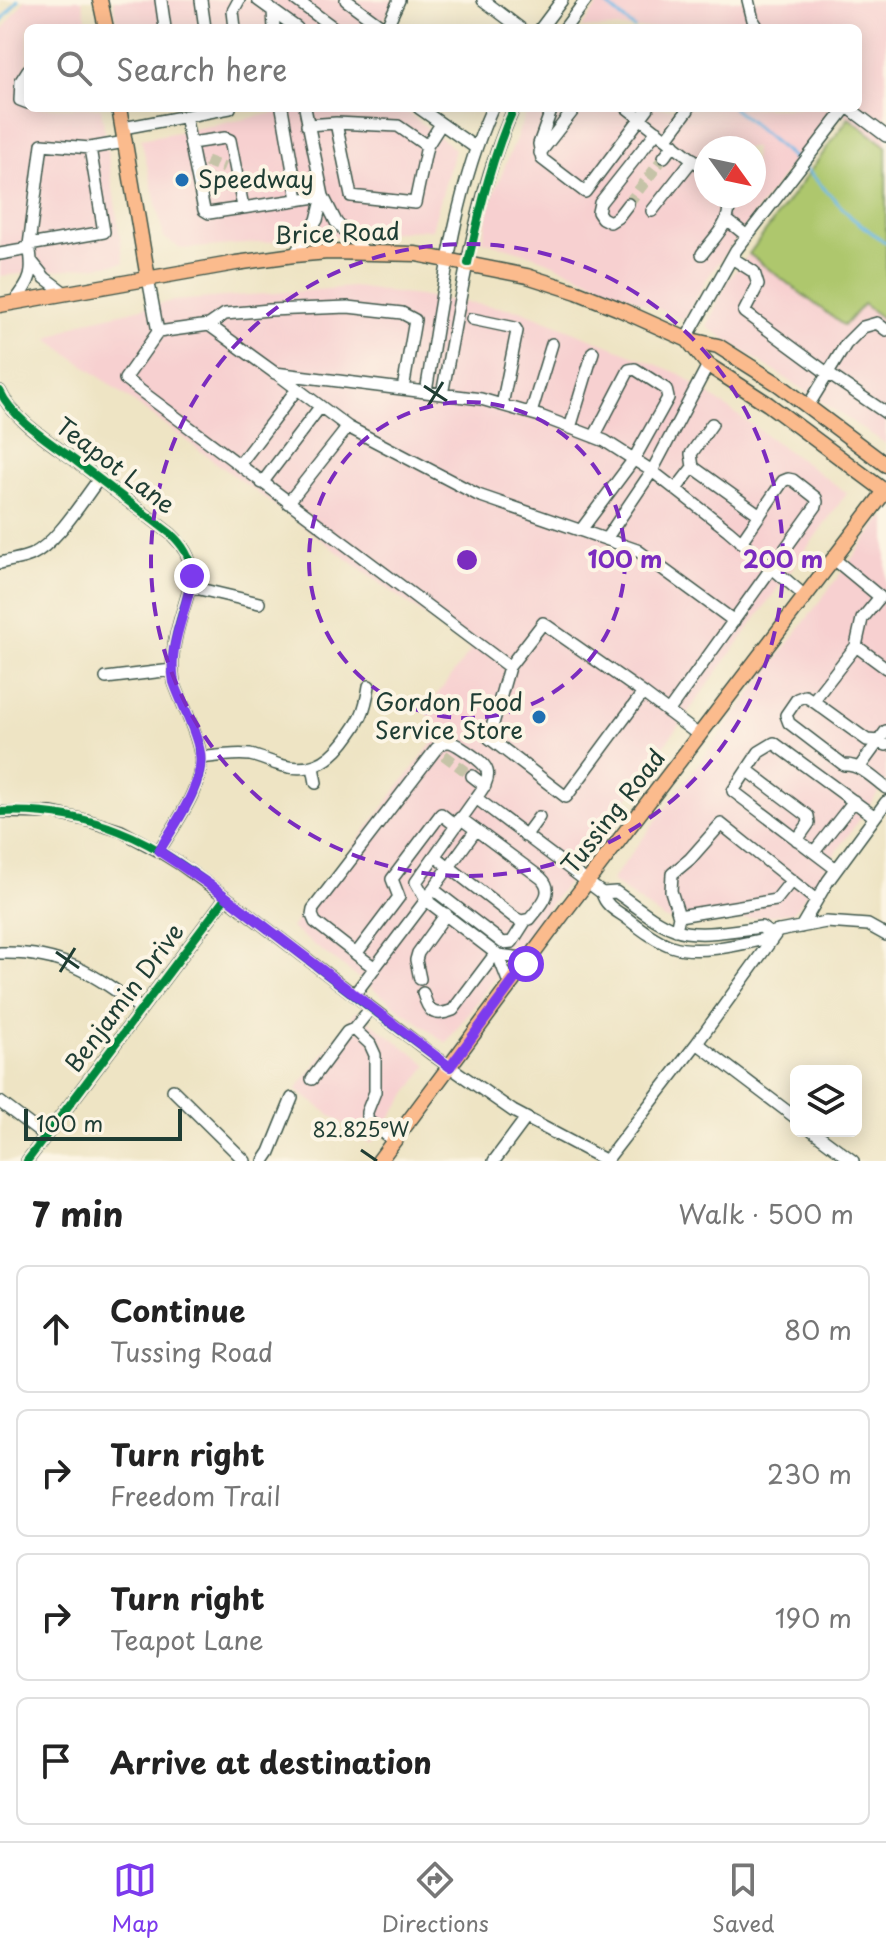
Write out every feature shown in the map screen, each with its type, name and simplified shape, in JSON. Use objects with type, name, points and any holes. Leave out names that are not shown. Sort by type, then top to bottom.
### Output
[{"type":"main road","points":[[100,0],[105,24]]},
{"type":"main road","points":[[120,112],[148,278]]},
{"type":"main road","name":"Brice Road","points":[[7,304],[294,255],[328,252],[416,254],[468,263],[527,276],[577,292],[686,339],[718,346],[808,406],[886,465]]},
{"type":"main road","name":"Brice Road","points":[[686,339],[708,365],[768,404],[886,492]]},
{"type":"main road","name":"Tussing Road","points":[[379,1161],[587,882],[886,492]]},
{"type":"street","points":[[161,0],[164,24]]},
{"type":"street","points":[[201,0],[204,24]]},
{"type":"street","points":[[235,24],[233,11],[239,0]]},
{"type":"street","points":[[258,0],[291,24]]},
{"type":"street","points":[[296,0],[329,24]]},
{"type":"street","points":[[346,0],[379,24]]},
{"type":"street","points":[[387,24],[399,0]]},
{"type":"street","points":[[483,0],[515,24]]},
{"type":"street","points":[[544,24],[562,0]]},
{"type":"street","points":[[748,0],[757,24]]},
{"type":"street","points":[[568,24],[585,1]]},
{"type":"street","points":[[273,11],[274,24]]},
{"type":"street","points":[[24,76],[20,100],[24,102]]},
{"type":"street","points":[[7,304],[28,286],[31,275],[29,245],[42,144],[90,148],[170,113],[185,116],[208,112]]},
{"type":"street","points":[[283,112],[298,199]]},
{"type":"street","points":[[305,112],[323,196],[336,222],[365,252]]},
{"type":"street","points":[[424,112],[476,148]]},
{"type":"street","points":[[426,392],[465,189],[490,112]]},
{"type":"street","points":[[442,394],[484,192],[495,152],[512,112]]},
{"type":"street","points":[[551,112],[539,144],[542,159],[585,192],[644,113],[666,138],[693,159],[652,211]]},
{"type":"street","points":[[540,153],[572,112]]},
{"type":"street","points":[[628,204],[610,222],[598,212],[600,203],[666,138],[686,112]]},
{"type":"street","points":[[686,339],[747,236],[845,112]]},
{"type":"street","points":[[853,112],[886,136]]},
{"type":"street","points":[[185,116],[192,149],[204,178],[206,213],[323,196]]},
{"type":"street","points":[[336,123],[351,196],[415,203],[427,146],[441,124]]},
{"type":"street","points":[[307,125],[398,126],[427,146]]},
{"type":"street","points":[[192,149],[228,138],[230,170],[243,207]]},
{"type":"street","points":[[664,157],[666,138]]},
{"type":"street","points":[[0,254],[23,250],[29,245],[104,232],[90,148]]},
{"type":"street","points":[[192,149],[206,161]]},
{"type":"street","points":[[294,255],[317,220],[323,196]]},
{"type":"street","points":[[702,254],[727,220],[730,208]]},
{"type":"street","points":[[727,220],[747,236]]},
{"type":"street","points":[[732,258],[754,272],[758,285],[744,312],[886,413]]},
{"type":"street","points":[[32,262],[45,278],[65,293]]},
{"type":"street","points":[[148,278],[158,332],[125,379],[509,667]]},
{"type":"street","points":[[158,332],[209,325],[225,314],[284,309],[348,307],[402,313],[415,320],[403,389]]},
{"type":"street","points":[[472,319],[517,331],[502,405]]},
{"type":"street","points":[[808,406],[846,344],[863,327],[877,323],[886,330]]},
{"type":"street","points":[[209,325],[348,427],[478,495],[637,550],[734,621]]},
{"type":"street","points":[[531,413],[552,344]]},
{"type":"street","points":[[570,428],[593,352]]},
{"type":"street","points":[[606,539],[652,471],[708,365]]},
{"type":"street","points":[[581,530],[634,459],[668,398],[666,389],[635,369],[629,370],[594,437]]},
{"type":"street","points":[[275,373],[481,399],[531,413],[605,441],[676,489],[806,597]]},
{"type":"street","points":[[239,465],[297,389]]},
{"type":"street","name":"Teapot Lane","points":[[1,398],[24,421],[179,542],[185,551],[191,567],[191,587],[175,638],[172,670],[201,758]]},
{"type":"street","points":[[262,483],[320,407]]},
{"type":"street","points":[[712,424],[691,454],[693,467],[760,515]]},
{"type":"street","points":[[288,503],[348,427]]},
{"type":"street","points":[[676,489],[693,467]]},
{"type":"street","points":[[0,563],[30,556],[44,547],[99,479]]},
{"type":"street","points":[[668,712],[817,502],[811,493],[793,480],[783,481],[741,542]]},
{"type":"street","points":[[813,701],[856,646],[862,619],[884,592],[834,559]]},
{"type":"street","points":[[191,587],[259,603]]},
{"type":"street","points":[[643,693],[566,797],[489,738],[509,667],[543,623],[643,693],[700,736]]},
{"type":"street","points":[[856,646],[886,668]]},
{"type":"street","points":[[106,678],[172,670]]},
{"type":"street","points":[[159,851],[194,789],[201,758],[236,754],[293,768],[313,767],[330,758],[356,725],[366,707],[369,686]]},
{"type":"street","points":[[884,739],[867,740],[805,696],[797,699],[786,715],[789,723],[844,765],[859,768],[886,788]]},
{"type":"street","points":[[859,768],[884,739]]},
{"type":"street","points":[[375,968],[315,922],[313,909],[440,752],[444,742],[449,741],[481,761],[488,774],[485,786],[416,882],[426,900],[497,954],[530,959]]},
{"type":"street","points":[[836,869],[733,791],[759,752],[774,743],[875,817]]},
{"type":"street","points":[[313,767],[316,783]]},
{"type":"street","points":[[747,770],[808,816],[809,823],[797,840]]},
{"type":"street","points":[[472,776],[485,786]]},
{"type":"street","points":[[476,798],[602,893],[605,903],[652,937],[670,945],[685,949],[742,944],[764,939],[774,932],[826,922],[868,925],[886,935]]},
{"type":"street","points":[[814,852],[854,801]]},
{"type":"street","points":[[801,927],[836,869],[886,802]]},
{"type":"street","points":[[0,812],[52,813],[86,820],[121,831],[159,851],[226,897],[513,1111],[605,1161],[697,1043],[774,932]]},
{"type":"street","points":[[356,954],[399,897],[392,879],[441,814],[476,830],[546,883],[548,892],[512,942],[503,943],[433,889]]},
{"type":"street","points":[[525,836],[539,817]]},
{"type":"street","points":[[676,930],[679,916],[671,891],[672,874],[721,824],[816,900]]},
{"type":"street","points":[[354,995],[476,830]]},
{"type":"street","points":[[435,856],[515,918],[526,920]]},
{"type":"street","points":[[679,916],[776,900],[792,880]]},
{"type":"street","points":[[602,893],[616,892],[657,921],[689,933],[761,927],[774,932]]},
{"type":"street","name":"Benjamin Drive","points":[[27,1161],[226,897]]},
{"type":"street","points":[[420,979],[416,960],[418,953],[446,914]]},
{"type":"street","points":[[0,953],[24,952],[61,960],[93,975],[141,1009]]},
{"type":"street","points":[[497,954],[510,986]]},
{"type":"street","points":[[423,993],[430,1011],[436,1014],[453,1010],[497,954]]},
{"type":"street","points":[[312,1079],[347,1032],[354,1029],[371,1008]]},
{"type":"street","points":[[354,1029],[370,1044],[375,1055],[375,1092],[367,1120],[394,1141]]},
{"type":"street","points":[[697,1043],[790,1113]]},
{"type":"street","points":[[173,1090],[245,1161]]},
{"type":"street","points":[[264,1161],[292,1098]]},
{"type":"street","points":[[0,1102],[46,1137]]},
{"type":"street","points":[[494,1161],[526,1118]]},
{"type":"street","points":[[821,1137],[853,1161]]},
{"type":"shaded area","points":[[25,0],[82,0],[87,24],[24,24],[24,112],[102,112],[124,263],[0,276],[0,33]]},
{"type":"shaded area","points":[[113,0],[396,0],[381,24],[117,24]]},
{"type":"shaded area","points":[[602,0],[886,0],[886,146],[841,112],[862,112],[862,24],[584,24]]},
{"type":"shaded area","points":[[280,112],[407,112],[455,149],[432,229],[182,249],[164,238],[141,139]]},
{"type":"shaded area","points":[[526,112],[830,112],[766,199],[766,136],[694,136],[694,208],[759,208],[706,280],[684,320],[532,255],[483,241],[489,206]]},
{"type":"shaded area","points":[[749,254],[844,326],[863,304],[886,321],[886,444],[707,327],[726,283]]},
{"type":"shaded area","points":[[354,287],[520,310],[680,374],[847,493],[601,838],[446,1043],[291,928],[443,729],[424,712],[471,650],[48,339],[83,322],[172,301]]},
{"type":"shaded area","points":[[882,518],[886,518],[886,782],[794,912],[697,926],[664,919],[611,881]]},
{"type":"shaded area","points":[[356,1011],[428,1065],[371,1144],[296,1090]]},
{"type":"green space","points":[[849,118],[886,146],[886,321],[863,304],[844,326],[749,254]]},
{"type":"waterway","points":[[0,23],[18,0]]},
{"type":"waterway","points":[[601,0],[629,24]]},
{"type":"waterway","points":[[738,112],[798,162]]},
{"type":"waterway","points":[[804,167],[852,218],[886,243]]},
{"type":"tunnel","points":[[628,204],[664,157]]},
{"type":"tunnel","points":[[206,161],[224,168]]},
{"type":"tunnel","points":[[209,180],[228,187]]},
{"type":"tunnel","points":[[444,755],[472,776]]},
{"type":"cycle path","points":[[468,263],[493,165],[512,112]]},
{"type":"cycle path","points":[[0,391],[23,421],[171,534],[181,545],[191,565],[190,585],[174,643],[173,674],[195,735],[201,765],[194,791],[159,851]]},
{"type":"cycle path","points":[[0,812],[46,813],[75,818],[119,831],[155,848],[204,880],[450,1067]]},
{"type":"cycle path","points":[[27,1161],[226,897]]},
{"type":"place","name":"Speedway","points":[[182,180]]},
{"type":"place","name":"Gordon Food Service Store","points":[[539,717]]},
{"type":"route","points":[[192,576],[175,638],[172,670],[200,750],[200,769],[194,789],[159,851],[213,887],[450,1067],[526,964]]}]
